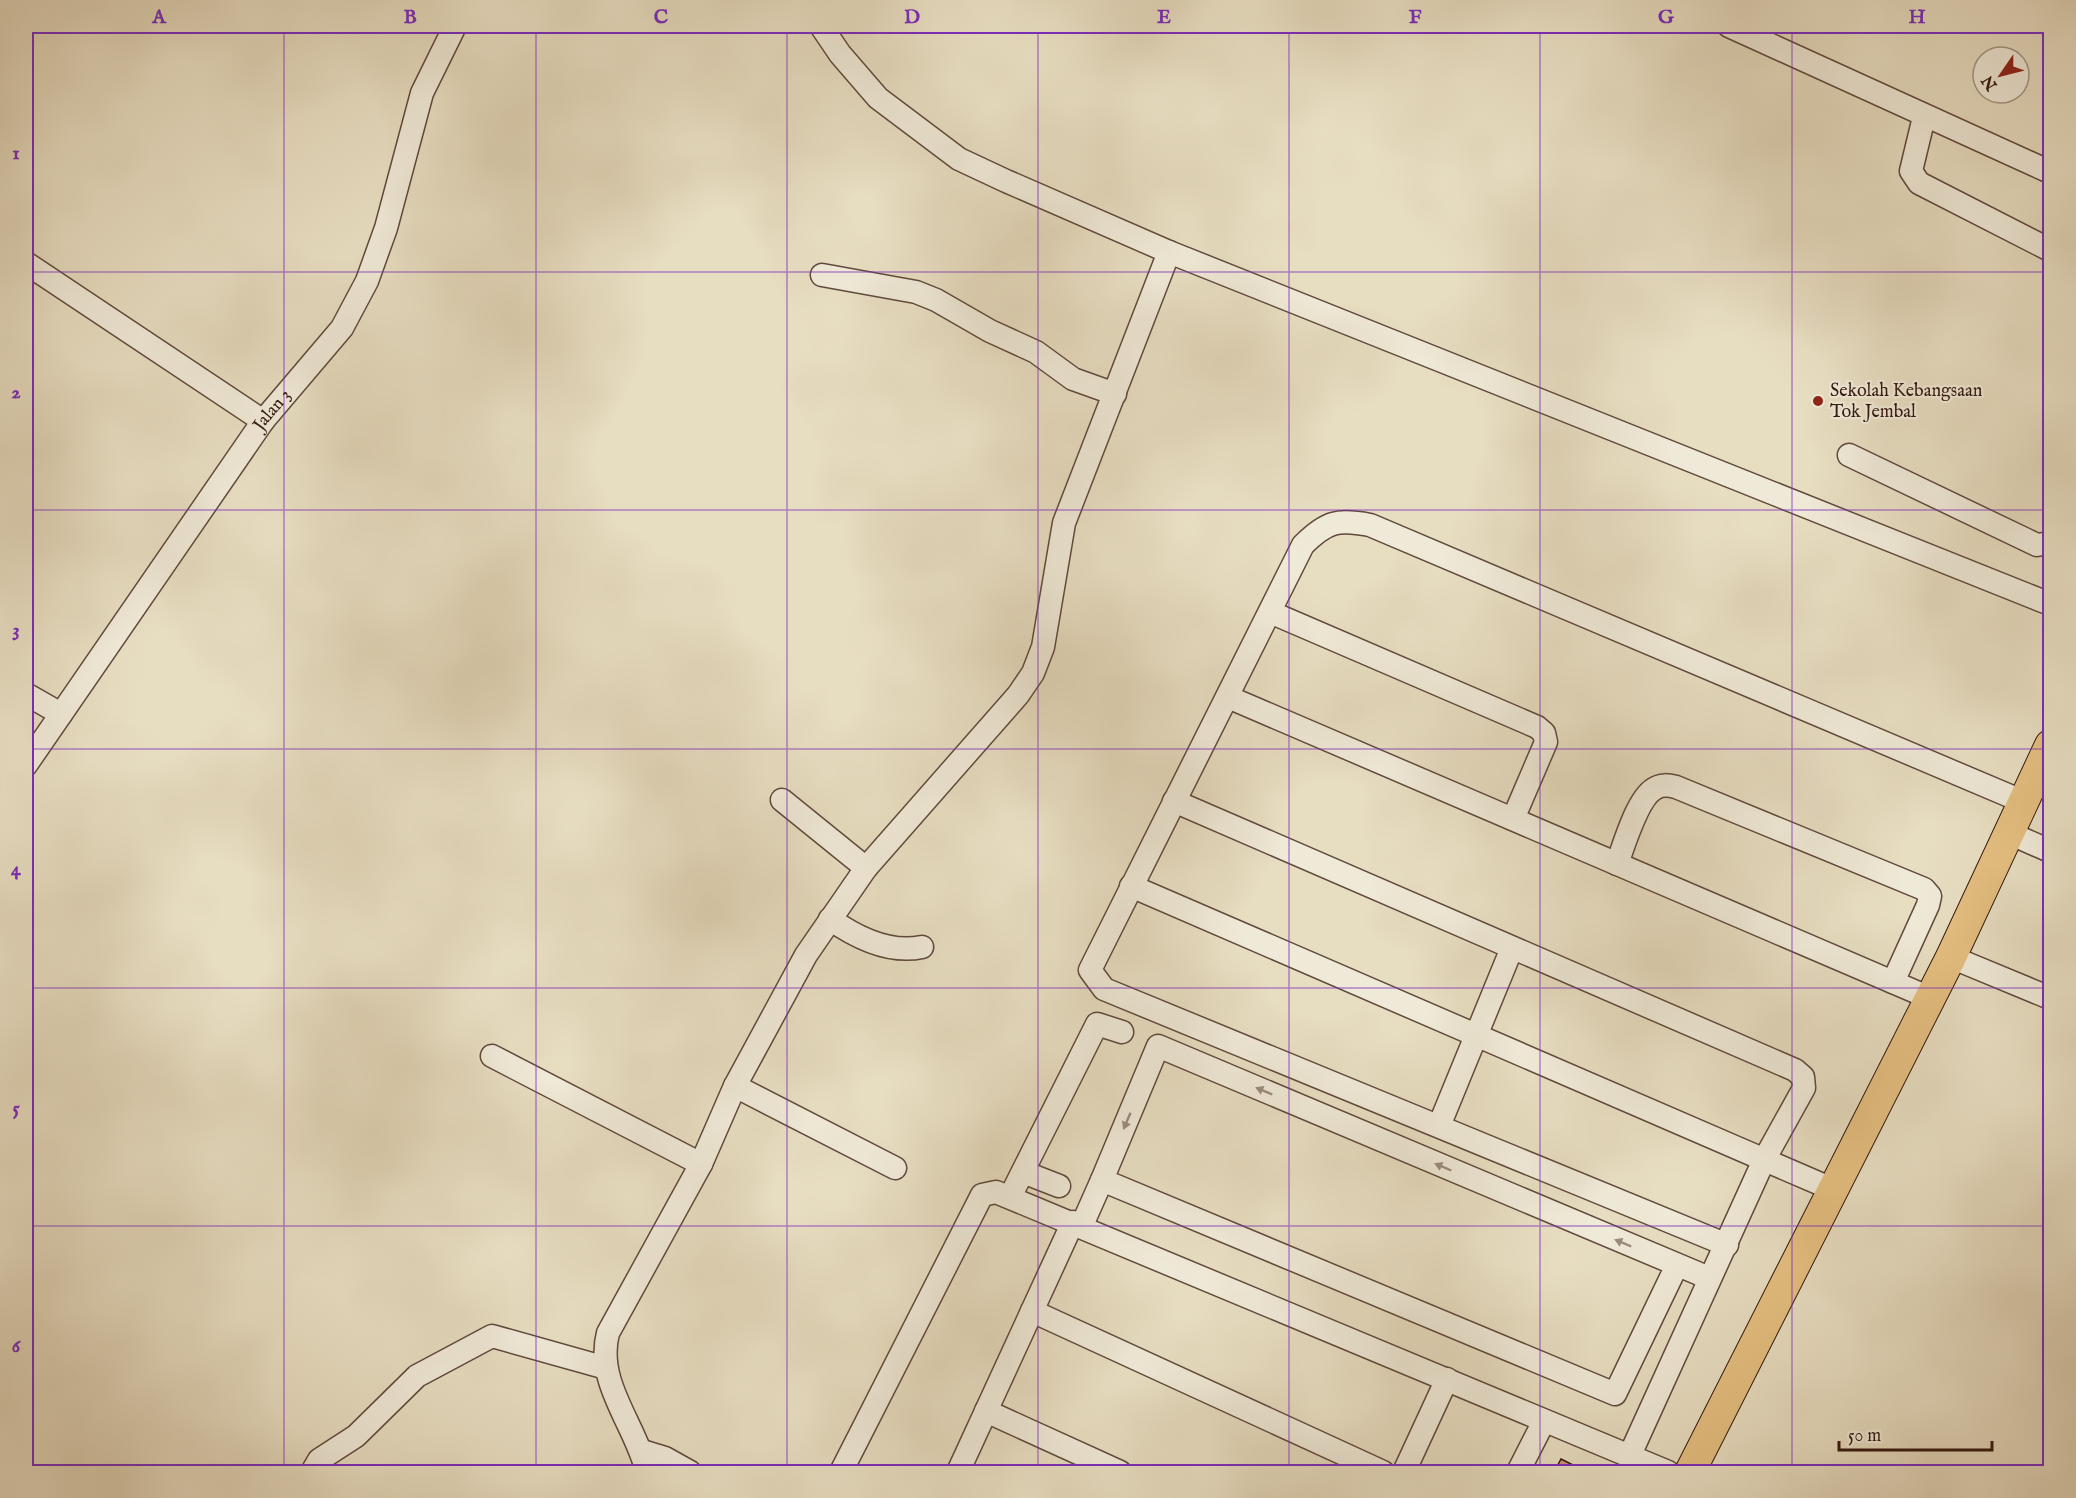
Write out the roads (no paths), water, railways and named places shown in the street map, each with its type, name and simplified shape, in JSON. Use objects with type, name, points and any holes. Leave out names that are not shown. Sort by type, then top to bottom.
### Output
[{"type":"main road","points":[[1688,1472],[1951,957],[2050,745]]},
{"type":"street","name":"Jalan 3","points":[[26,765],[263,421],[342,328],[367,281],[386,228],[422,93],[455,26]]},
{"type":"street","points":[[821,26],[840,54],[878,98],[959,159],[1169,252],[2050,604]]},
{"type":"street","points":[[1729,26],[1924,117],[2050,172]]},
{"type":"street","points":[[1924,117],[1911,171],[1918,183],[2050,250]]},
{"type":"street","points":[[690,1473],[665,1458],[644,1462],[606,1375],[604,1349],[608,1333],[701,1164],[735,1086],[806,955],[866,868],[1018,695],[1033,673],[1043,647],[1065,523],[1169,252]]},
{"type":"street","points":[[26,263],[263,421]]},
{"type":"street","points":[[822,275],[916,292],[936,300],[980,326],[1036,352],[1073,379],[1115,394]]},
{"type":"street","points":[[1849,455],[2037,545],[2050,543]]},
{"type":"street","points":[[1726,1245],[1104,988],[1090,970],[1303,545],[1317,531],[1344,520],[1370,525],[2024,802]]},
{"type":"street","points":[[1270,612],[1537,727],[1544,733],[1546,742],[1513,819]]},
{"type":"street","points":[[26,694],[61,714]]},
{"type":"street","points":[[1228,697],[1930,998]]},
{"type":"street","points":[[1617,864],[1643,800],[1653,789],[1664,785],[1676,787],[1924,889],[1930,896],[1928,905],[1893,982]]},
{"type":"street","points":[[782,800],[866,868]]},
{"type":"street","points":[[1174,801],[1795,1070],[1803,1077],[1803,1088],[1764,1160],[1709,1278],[1632,1463]]},
{"type":"street","points":[[2009,833],[2050,851]]},
{"type":"street","points":[[1131,886],[1832,1189]]},
{"type":"street","points":[[830,920],[853,936],[869,941],[902,950],[922,947]]},
{"type":"street","points":[[1439,1126],[1512,948]]},
{"type":"street","points":[[1951,957],[2050,998]]},
{"type":"street","points":[[1010,1197],[1097,1024],[1122,1032]]},
{"type":"street","points":[[958,1473],[1032,1311],[1102,1180],[1158,1046],[1709,1278]]},
{"type":"street","points":[[492,1056],[701,1164]]},
{"type":"street","points":[[735,1086],[896,1168]]},
{"type":"street","points":[[1023,1172],[1059,1186]]},
{"type":"street","points":[[1102,1180],[1616,1394],[1677,1265]]},
{"type":"street","points":[[841,1473],[982,1195],[996,1192],[1078,1224],[1544,1420],[1632,1463],[1688,1472]]},
{"type":"street","points":[[1032,1311],[1383,1473]]},
{"type":"street","points":[[312,1473],[319,1460],[356,1436],[417,1376],[492,1336],[606,1368]]},
{"type":"street","points":[[1404,1473],[1446,1379]]},
{"type":"street","points":[[986,1411],[1118,1472]]},
{"type":"street","points":[[1518,1473],[1544,1420]]},
{"type":"place","name":"Sekolah Kebangsaan Tok Jembal","points":[[1818,401]]}]
